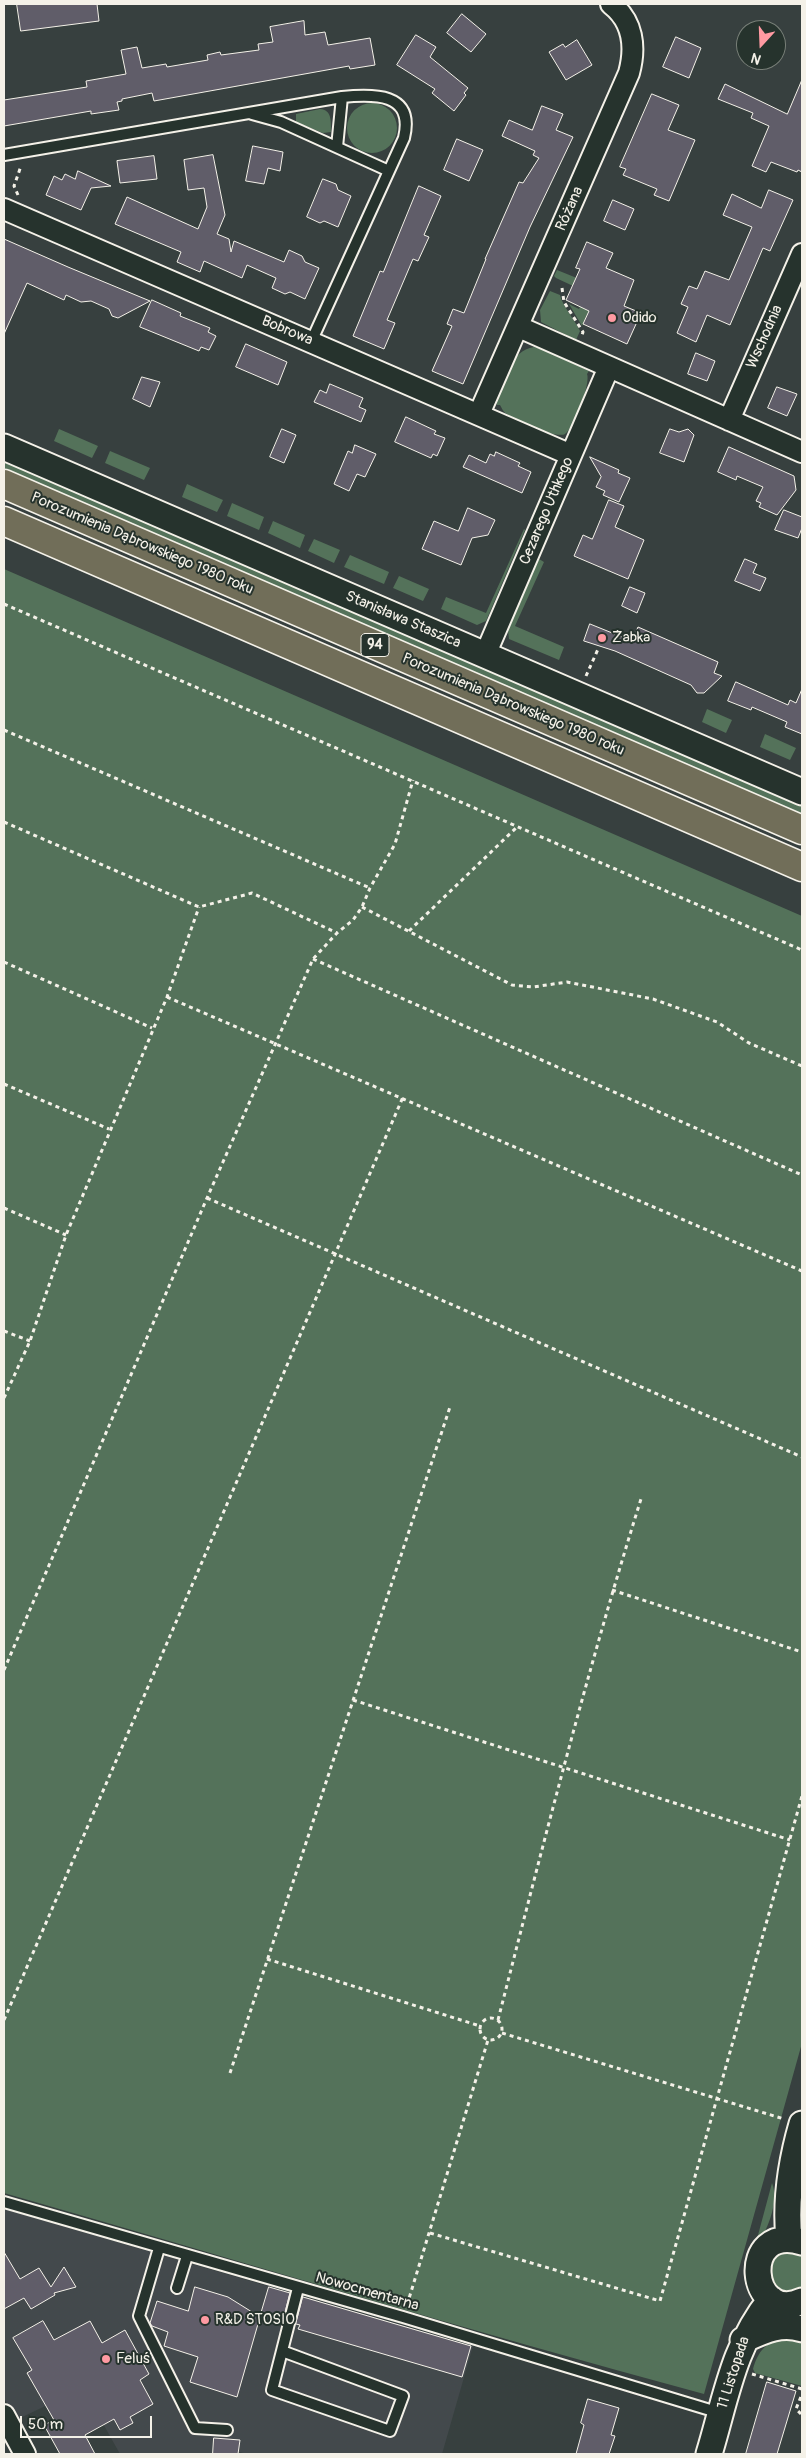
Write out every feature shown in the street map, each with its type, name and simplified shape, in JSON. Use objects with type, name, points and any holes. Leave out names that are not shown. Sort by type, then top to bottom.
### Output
[{"type":"main road","name":"Porozumienia Dąbrowskiego 1980 roku","points":[[4,484],[802,830]]},
{"type":"main road","name":"94","points":[[4,521],[802,868]]},
{"type":"street","name":"Różana","points":[[479,414],[629,73],[633,58],[633,41],[624,18],[611,4]]},
{"type":"street","name":"Bobrowa","points":[[4,209],[571,455]]},
{"type":"street","name":"Wschodnia","points":[[729,420],[802,254]]},
{"type":"street","points":[[518,327],[802,452]]},
{"type":"street","name":"Cezarego Uthkego","points":[[484,655],[609,367]]},
{"type":"street","name":"Stanisława Staszica","points":[[4,446],[802,792]]},
{"type":"street","points":[[791,2306],[762,2290],[757,2279],[757,2267],[760,2256],[768,2247],[779,2241],[796,2241],[788,2194],[794,2157],[796,2127]]},
{"type":"street","name":"11 Listopada","points":[[709,2454],[743,2340],[757,2316],[791,2306]]},
{"type":"street","points":[[743,2340],[776,2327],[785,2326],[802,2329]]},
{"type":"street","points":[[4,2415],[25,2454]]},
{"type":"lane","points":[[4,165],[7,155],[342,97],[381,95],[400,106],[406,116],[407,126],[389,171],[311,342]]},
{"type":"lane","points":[[337,147],[342,97]]},
{"type":"lane","points":[[249,113],[282,122],[389,171]]},
{"type":"lane","name":"Nowocmentarna","points":[[4,2202],[721,2413]]},
{"type":"lane","points":[[159,2248],[139,2316],[195,2428],[228,2430]]},
{"type":"lane","points":[[177,2288],[187,2256]]},
{"type":"lane","points":[[282,2351],[403,2396],[390,2431],[272,2390],[298,2288]]},
{"type":"path","points":[[562,288],[564,302],[583,332],[574,352]]},
{"type":"path","points":[[4,604],[802,950]]},
{"type":"path","points":[[586,676],[599,647]]},
{"type":"path","points":[[4,730],[370,888]]},
{"type":"path","points":[[4,1670],[275,1043],[314,959],[337,933],[353,920],[396,844],[413,780]]},
{"type":"path","points":[[4,822],[199,907],[252,893],[337,933]]},
{"type":"path","points":[[409,931],[518,826]]},
{"type":"path","points":[[4,1398],[30,1341],[66,1235],[109,1129],[167,997],[199,907]]},
{"type":"path","points":[[362,907],[512,985],[533,987],[567,982],[652,999],[717,1022],[749,1043],[802,1066]]},
{"type":"path","points":[[314,959],[802,1175]]},
{"type":"path","points":[[4,962],[152,1028]]},
{"type":"path","points":[[167,997],[802,1271]]},
{"type":"path","points":[[4,1084],[109,1129]]},
{"type":"path","points":[[4,2020],[336,1255],[402,1097]]},
{"type":"path","points":[[207,1198],[802,1457]]},
{"type":"path","points":[[4,1208],[66,1235]]},
{"type":"path","points":[[4,1332],[30,1341]]},
{"type":"path","points":[[230,2073],[450,1407]]},
{"type":"path","points":[[498,2020],[612,1590],[641,1499]]},
{"type":"path","points":[[612,1590],[802,1652]]},
{"type":"path","points":[[353,1700],[790,1840]]},
{"type":"path","points":[[430,2233],[660,2300],[718,2100],[802,1796]]},
{"type":"path","points":[[267,1959],[480,2026]]},
{"type":"path","points":[[487,2018],[498,2020],[502,2026],[502,2033],[494,2040],[488,2040],[480,2032],[480,2026],[487,2018]]},
{"type":"path","points":[[502,2033],[718,2100],[796,2127]]},
{"type":"path","points":[[403,2318],[488,2040]]},
{"type":"path","points":[[758,2376],[802,2389]]},
{"type":"path","points":[[801,2414],[796,2409],[802,2394]]},
{"type":"shaded area","points":[[4,2209],[473,2346],[442,2454],[248,2454],[239,2452],[238,2454],[120,2454],[83,2388],[16,2420],[4,2398]]},
{"type":"green space","points":[[372,103],[382,105],[390,110],[395,118],[397,128],[395,138],[390,146],[382,151],[372,153],[362,151],[354,146],[349,138],[347,128],[349,118],[354,110],[362,105]]},
{"type":"green space","points":[[320,109],[327,111],[329,114],[331,132],[323,133],[296,122],[296,114]]},
{"type":"green space","points":[[557,270],[599,287],[582,326],[569,304],[579,309],[586,292],[556,278],[554,276]]},
{"type":"green space","points":[[550,291],[560,295],[578,327],[580,331],[576,340],[541,322],[540,310]]},
{"type":"green space","points":[[534,347],[545,350],[589,371],[581,406],[573,424],[565,434],[553,434],[526,425],[511,417],[504,412],[500,405],[497,405],[496,398],[509,367],[519,354]]},
{"type":"green space","points":[[59,429],[98,446],[92,458],[54,441]]},
{"type":"green space","points":[[110,451],[150,468],[144,480],[105,463]]},
{"type":"green space","points":[[4,456],[802,802],[802,818],[4,472]]},
{"type":"green space","points":[[187,484],[223,500],[217,512],[182,497]]},
{"type":"green space","points":[[232,503],[264,517],[259,530],[227,516]]},
{"type":"green space","points":[[273,521],[305,535],[300,548],[268,533]]},
{"type":"green space","points":[[524,529],[486,621],[477,625],[441,609],[446,597],[486,613]]},
{"type":"green space","points":[[314,539],[340,550],[334,563],[308,551]]},
{"type":"green space","points":[[350,555],[389,572],[384,584],[344,567]]},
{"type":"green space","points":[[539,559],[544,562],[515,626],[564,647],[559,660],[509,639],[508,630]]},
{"type":"green space","points":[[4,569],[802,916],[802,2043],[704,2394],[4,2193]]},
{"type":"green space","points":[[399,576],[429,589],[423,601],[393,588]]},
{"type":"green space","points":[[707,709],[732,720],[726,733],[702,722]]},
{"type":"green space","points":[[765,734],[796,748],[790,760],[760,747]]},
{"type":"green space","points":[[772,2183],[774,2191],[773,2208],[767,2227],[754,2250]]},
{"type":"green space","points":[[782,2252],[796,2252],[802,2255],[802,2288],[799,2290],[788,2292],[774,2286],[768,2267],[776,2255]]},
{"type":"green space","points":[[784,2338],[795,2340],[802,2344],[802,2386],[755,2373],[753,2369],[757,2357],[764,2348],[772,2342]]},
{"type":"building","points":[[17,4],[97,4],[99,21],[21,31]]},
{"type":"building","points":[[462,14],[486,34],[471,52],[447,33]]},
{"type":"building","points":[[304,21],[305,35],[325,32],[328,45],[370,38],[375,65],[350,69],[349,66],[154,101],[152,93],[122,99],[122,101],[117,102],[119,110],[91,114],[91,111],[4,126],[4,100],[87,87],[86,81],[126,74],[121,50],[137,47],[142,68],[166,64],[167,67],[208,60],[207,55],[220,52],[221,55],[259,50],[258,44],[273,42],[270,27]]},
{"type":"building","points":[[416,35],[436,47],[430,57],[468,88],[464,93],[466,95],[454,111],[432,93],[435,89],[397,65]]},
{"type":"building","points":[[676,37],[701,48],[689,78],[663,67]]},
{"type":"building","points":[[577,40],[592,65],[566,80],[549,52],[563,44],[565,47]]},
{"type":"building","points":[[802,80],[802,172],[798,170],[797,172],[771,162],[766,172],[752,166],[769,126],[751,118],[753,113],[718,99],[725,84],[787,114]]},
{"type":"building","points":[[652,94],[679,105],[668,130],[695,140],[669,201],[654,195],[657,189],[623,175],[626,169],[620,167]]},
{"type":"building","points":[[542,106],[563,114],[556,130],[573,137],[530,227],[463,384],[432,371],[452,326],[447,324],[453,309],[464,313],[485,259],[519,182],[523,183],[539,158],[533,155],[535,151],[502,136],[509,120],[532,130]]},
{"type":"building","points":[[457,139],[483,150],[469,181],[444,170]]},
{"type":"building","points":[[253,146],[283,152],[280,171],[268,168],[264,184],[246,181]]},
{"type":"building","points":[[213,155],[225,215],[217,234],[229,239],[231,252],[234,241],[284,262],[289,250],[302,256],[305,262],[319,268],[305,299],[290,292],[285,294],[272,288],[276,278],[247,265],[242,278],[204,261],[200,272],[177,262],[181,252],[115,224],[127,197],[198,229],[207,207],[204,188],[188,190],[184,160]]},
{"type":"building","points":[[154,156],[157,179],[120,183],[117,161]]},
{"type":"building","points":[[78,171],[111,186],[91,188],[81,210],[46,195],[54,176],[62,180],[65,174],[75,179]]},
{"type":"building","points":[[323,179],[336,184],[338,190],[351,196],[338,227],[324,221],[320,223],[307,217]]},
{"type":"building","points":[[419,186],[441,196],[424,235],[429,237],[418,261],[413,259],[387,320],[395,323],[384,349],[353,336],[380,271],[383,272]]},
{"type":"building","points":[[769,190],[793,200],[770,251],[763,248],[730,325],[707,315],[696,342],[677,333],[688,307],[681,304],[689,286],[697,289],[705,271],[729,280],[752,227],[723,215],[732,194],[761,208]]},
{"type":"building","points":[[613,200],[634,209],[625,230],[604,221]]},
{"type":"building","points":[[4,239],[150,301],[118,318],[112,316],[109,309],[91,301],[81,302],[66,295],[64,300],[27,283],[4,334]]},
{"type":"building","points":[[587,242],[613,253],[606,268],[634,280],[624,306],[641,313],[627,344],[583,324],[589,311],[566,300],[580,269],[576,268]]},
{"type":"building","points":[[152,300],[181,313],[180,316],[210,328],[208,332],[216,336],[209,350],[201,347],[199,351],[140,327]]},
{"type":"building","points":[[246,344],[287,362],[278,385],[236,367]]},
{"type":"building","points":[[696,353],[715,361],[707,381],[688,374]]},
{"type":"building","points":[[142,377],[160,382],[150,407],[133,399]]},
{"type":"building","points":[[330,384],[363,398],[359,407],[366,410],[361,422],[314,402],[320,390],[326,393]]},
{"type":"building","points":[[777,387],[797,394],[787,416],[768,408]]},
{"type":"building","points":[[406,417],[436,431],[434,434],[445,438],[437,456],[433,454],[431,458],[395,442]]},
{"type":"building","points":[[282,429],[296,435],[284,463],[270,457]]},
{"type":"building","points":[[670,429],[679,432],[688,429],[694,435],[684,462],[660,453]]},
{"type":"building","points":[[355,445],[376,454],[365,477],[357,474],[349,491],[334,484],[348,451],[352,453]]},
{"type":"building","points":[[729,447],[794,476],[796,490],[777,515],[759,507],[761,503],[756,501],[763,487],[737,476],[736,480],[718,472]]},
{"type":"building","points":[[496,452],[520,463],[518,466],[531,472],[522,493],[463,467],[469,455],[486,463],[490,454],[494,456]]},
{"type":"building","points":[[590,457],[619,470],[618,473],[630,478],[619,502],[603,495],[605,491],[596,487],[601,477]]},
{"type":"building","points":[[609,500],[624,506],[615,527],[644,540],[628,579],[574,556],[583,535],[592,539]]},
{"type":"building","points":[[468,508],[495,520],[488,535],[472,538],[461,565],[422,549],[434,521],[458,531]]},
{"type":"building","points":[[784,510],[802,517],[802,528],[798,538],[775,530]]},
{"type":"building","points":[[745,559],[757,564],[753,573],[766,578],[760,591],[735,581]]},
{"type":"building","points":[[630,587],[645,593],[637,613],[622,606]]},
{"type":"building","points":[[590,624],[632,641],[638,627],[718,662],[714,673],[722,676],[704,693],[697,693],[691,685],[615,651],[584,641]]},
{"type":"building","points":[[736,682],[788,705],[790,700],[796,703],[802,689],[802,734],[785,727],[787,722],[752,707],[751,710],[728,701]]},
{"type":"building","points":[[4,2252],[20,2279],[39,2268],[51,2287],[64,2267],[76,2287],[54,2293],[55,2295],[31,2309],[24,2298],[4,2309]]},
{"type":"building","points":[[195,2287],[228,2297],[260,2317],[237,2397],[190,2382],[198,2357],[164,2346],[168,2332],[152,2326],[150,2323],[157,2301],[188,2311]]},
{"type":"building","points":[[269,2287],[290,2293],[283,2320],[261,2314]]},
{"type":"building","points":[[303,2297],[471,2346],[462,2377],[298,2329],[300,2325],[296,2324]]},
{"type":"building","points":[[43,2321],[54,2340],[90,2321],[102,2343],[125,2330],[149,2374],[140,2380],[153,2404],[130,2417],[133,2423],[120,2430],[114,2419],[85,2435],[95,2454],[60,2454],[44,2425],[54,2420],[27,2373],[32,2370],[13,2338]]},
{"type":"building","points":[[767,2382],[796,2391],[777,2454],[746,2454]]},
{"type":"building","points":[[588,2399],[619,2408],[611,2435],[615,2436],[609,2454],[576,2454],[584,2425],[581,2423]]},
{"type":"building","points":[[214,2438],[240,2440],[238,2454],[213,2454]]},
{"type":"place","name":"Odido","points":[[612,318]]},
{"type":"place","name":"Żabka","points":[[602,638]]},
{"type":"place","name":"R&D STOSIO","points":[[205,2320]]},
{"type":"place","name":"Feluś","points":[[106,2359]]}]
